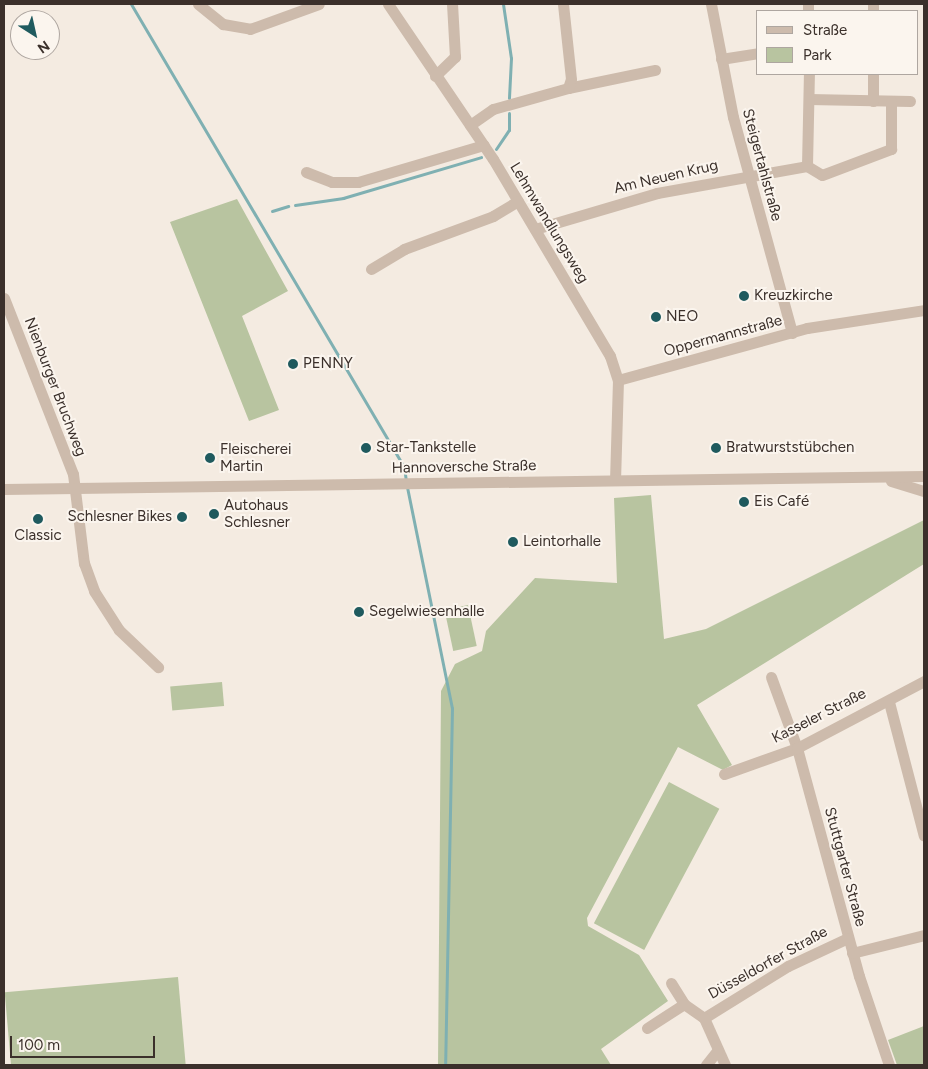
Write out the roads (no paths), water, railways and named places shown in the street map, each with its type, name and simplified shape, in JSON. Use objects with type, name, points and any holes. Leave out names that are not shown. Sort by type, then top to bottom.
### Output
[{"type":"street","points":[[198,4],[223,24],[250,29],[319,4]]},
{"type":"street","name":"Lehmwandlungsweg","points":[[388,4],[484,146],[610,356],[618,380],[615,480]]},
{"type":"street","points":[[435,76],[455,57],[452,4]]},
{"type":"street","points":[[563,4],[572,79],[568,88]]},
{"type":"street","name":"Steigertahlstraße","points":[[711,4],[721,59],[748,175],[792,332]]},
{"type":"street","points":[[721,59],[756,53]]},
{"type":"street","points":[[470,125],[494,109],[568,88],[655,70]]},
{"type":"street","points":[[807,166],[809,75]]},
{"type":"street","points":[[873,75],[873,101]]},
{"type":"street","points":[[809,99],[910,101]]},
{"type":"street","name":"Am Neuen Krug","points":[[535,229],[657,193],[748,175],[807,166],[822,175],[891,149],[892,101]]},
{"type":"street","points":[[306,172],[332,182],[358,182],[484,146]]},
{"type":"street","points":[[372,269],[404,249],[494,216],[518,201]]},
{"type":"street","name":"Nienburger Bruchweg","points":[[4,298],[76,488],[82,550],[94,591],[119,630],[158,667]]},
{"type":"street","name":"Oppermannstraße","points":[[618,380],[792,332],[924,310]]},
{"type":"street","name":"Hannoversche Straße","points":[[4,489],[924,476]]},
{"type":"street","points":[[882,478],[924,491]]},
{"type":"street","name":"Stuttgarter Straße","points":[[771,677],[797,748],[852,953],[889,1065]]},
{"type":"street","name":"Kasseler Straße","points":[[724,774],[797,748],[876,703],[889,702],[924,681]]},
{"type":"street","points":[[889,702],[924,836]]},
{"type":"street","points":[[852,953],[924,934]]},
{"type":"street","name":"Düsseldorfer Straße","points":[[704,1018],[788,966],[848,938]]},
{"type":"street","name":"Düsseldorfer Straße","points":[[671,983],[684,1004],[704,1018],[717,1051],[725,1065]]},
{"type":"street","points":[[647,1028],[684,1004]]},
{"type":"street","points":[[706,1065],[717,1051]]},
{"type":"waterway","points":[[131,4],[404,467],[406,481]]},
{"type":"waterway","points":[[503,4],[511,58],[509,98]]},
{"type":"waterway","points":[[496,149],[509,130],[509,113]]},
{"type":"waterway","points":[[295,205],[343,198],[481,157]]},
{"type":"waterway","points":[[272,211],[288,206]]},
{"type":"waterway","points":[[407,487],[452,708],[445,1065]]},
{"type":"place","name":"Kreuzkirche","points":[[744,296]]},
{"type":"place","name":"NEO","points":[[656,317]]},
{"type":"place","name":"PENNY","points":[[293,364]]},
{"type":"place","name":"Star-Tankstelle","points":[[366,448]]},
{"type":"place","name":"Bratwurststübchen","points":[[716,448]]},
{"type":"place","name":"Fleischerei Martin","points":[[210,458]]},
{"type":"place","name":"Eis Café","points":[[744,502]]},
{"type":"place","name":"Autohaus Schlesner","points":[[214,514]]},
{"type":"place","name":"Schlesner Bikes","points":[[182,517]]},
{"type":"place","name":"Classic","points":[[38,519]]},
{"type":"place","name":"Leintorhalle","points":[[513,542]]},
{"type":"place","name":"Segelwiesenhalle","points":[[359,612]]}]
